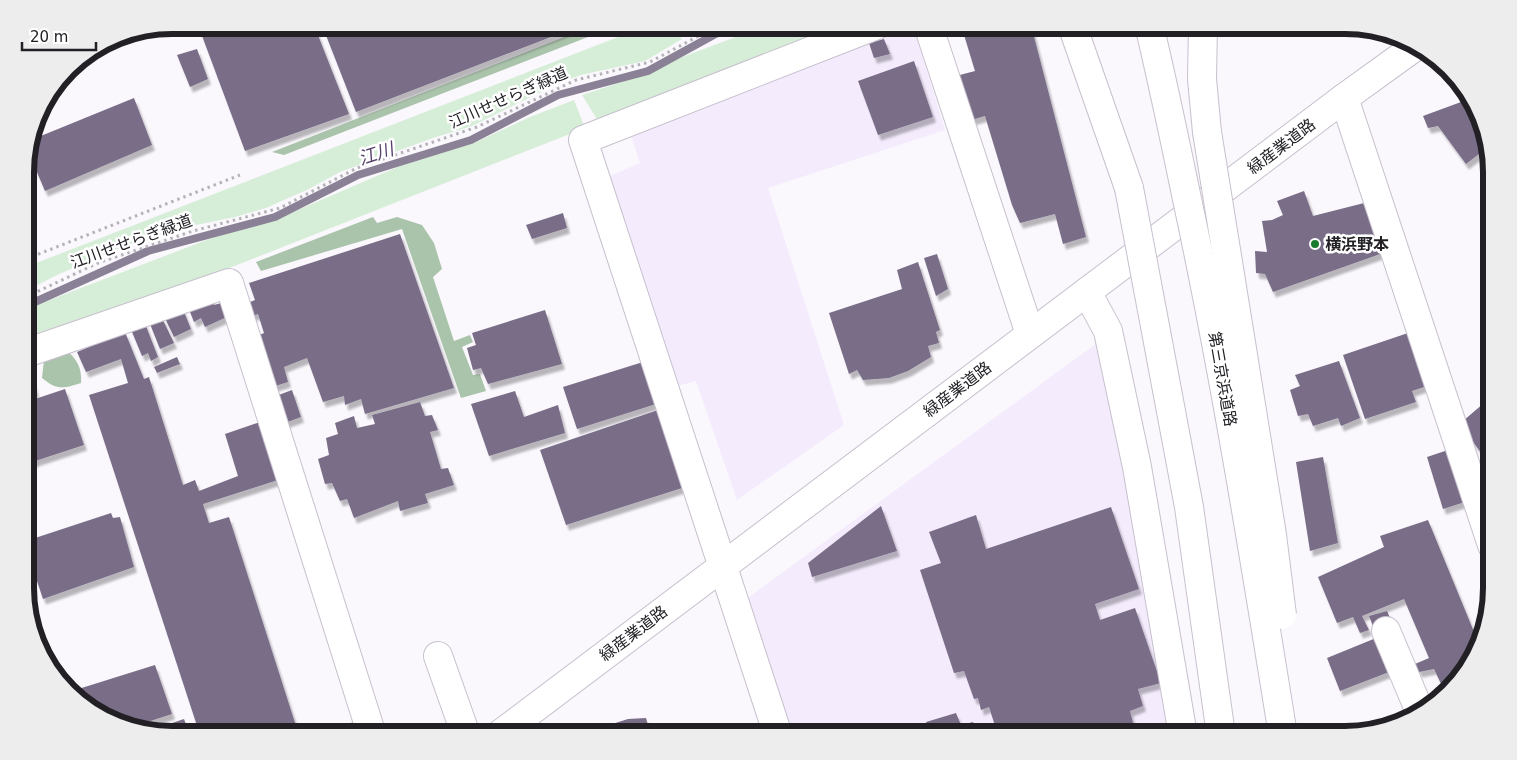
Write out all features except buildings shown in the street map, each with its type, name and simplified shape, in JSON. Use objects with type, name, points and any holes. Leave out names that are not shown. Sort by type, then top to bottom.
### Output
[{"type":"main road","points":[[775,726],[583,140],[854,34]]},
{"type":"main road","points":[[931,34],[1030,334]]},
{"type":"main road","points":[[1075,34],[1129,188]]},
{"type":"main road","points":[[1092,34],[1129,188],[1189,507],[1220,726]]},
{"type":"main road","name":"第三京浜道路","points":[[1151,34],[1210,304],[1252,540],[1282,726]]},
{"type":"main road","points":[[1203,34],[1202,80],[1207,132],[1272,535],[1295,726]]},
{"type":"main road","name":"緑産業道路","points":[[511,726],[1344,98],[1410,50]]},
{"type":"main road","points":[[1344,98],[1483,518]]},
{"type":"main road","points":[[34,351],[229,283],[369,726]]},
{"type":"main road","points":[[1087,292],[1108,331],[1110,340],[1137,467],[1181,726]]},
{"type":"main road","points":[[1386,631],[1417,706]]},
{"type":"main road","points":[[438,656],[463,726]]},
{"type":"path","name":"江川せせらぎ緑道","points":[[34,293],[98,263],[193,231],[280,208],[357,168],[477,128],[576,80],[650,62],[702,34]]},
{"type":"path","points":[[34,256],[240,174]]},
{"type":"shaded area","points":[[885,34],[916,34],[945,130],[768,188],[844,425],[737,500],[696,381],[677,386],[605,178],[640,163],[631,135]]},
{"type":"shaded area","points":[[1097,343],[1122,443],[1170,726],[787,726],[745,600]]},
{"type":"green space","points":[[572,34],[596,34],[284,155],[272,152]]},
{"type":"green space","points":[[626,34],[675,34],[682,39],[645,61],[581,75],[559,83],[472,126],[433,138],[340,172],[309,189],[266,208],[235,217],[176,229],[117,249],[34,287],[34,264]]},
{"type":"green space","points":[[744,34],[830,34],[598,121],[582,95],[650,73],[669,62]]},
{"type":"green space","points":[[574,100],[585,128],[49,339],[44,331],[34,334],[34,306],[238,228],[291,213],[400,166],[474,143],[530,117]]},
{"type":"green space","points":[[373,217],[377,223],[397,217],[422,225],[434,243],[442,269],[433,277],[454,341],[470,335],[473,342],[462,347],[473,375],[480,374],[486,391],[461,398],[402,229],[261,271],[256,262]]},
{"type":"green space","points":[[66,350],[78,364],[81,373],[81,383],[64,387],[52,385],[42,378],[44,360]]},
{"type":"green space","points":[[357,721],[359,726],[339,726]]},
{"type":"waterway","name":"江川","points":[[34,302],[148,251],[275,217],[358,175],[471,140],[558,95],[648,71],[716,34]]},
{"type":"place","name":"横浜野本","points":[[1315,244]]}]
